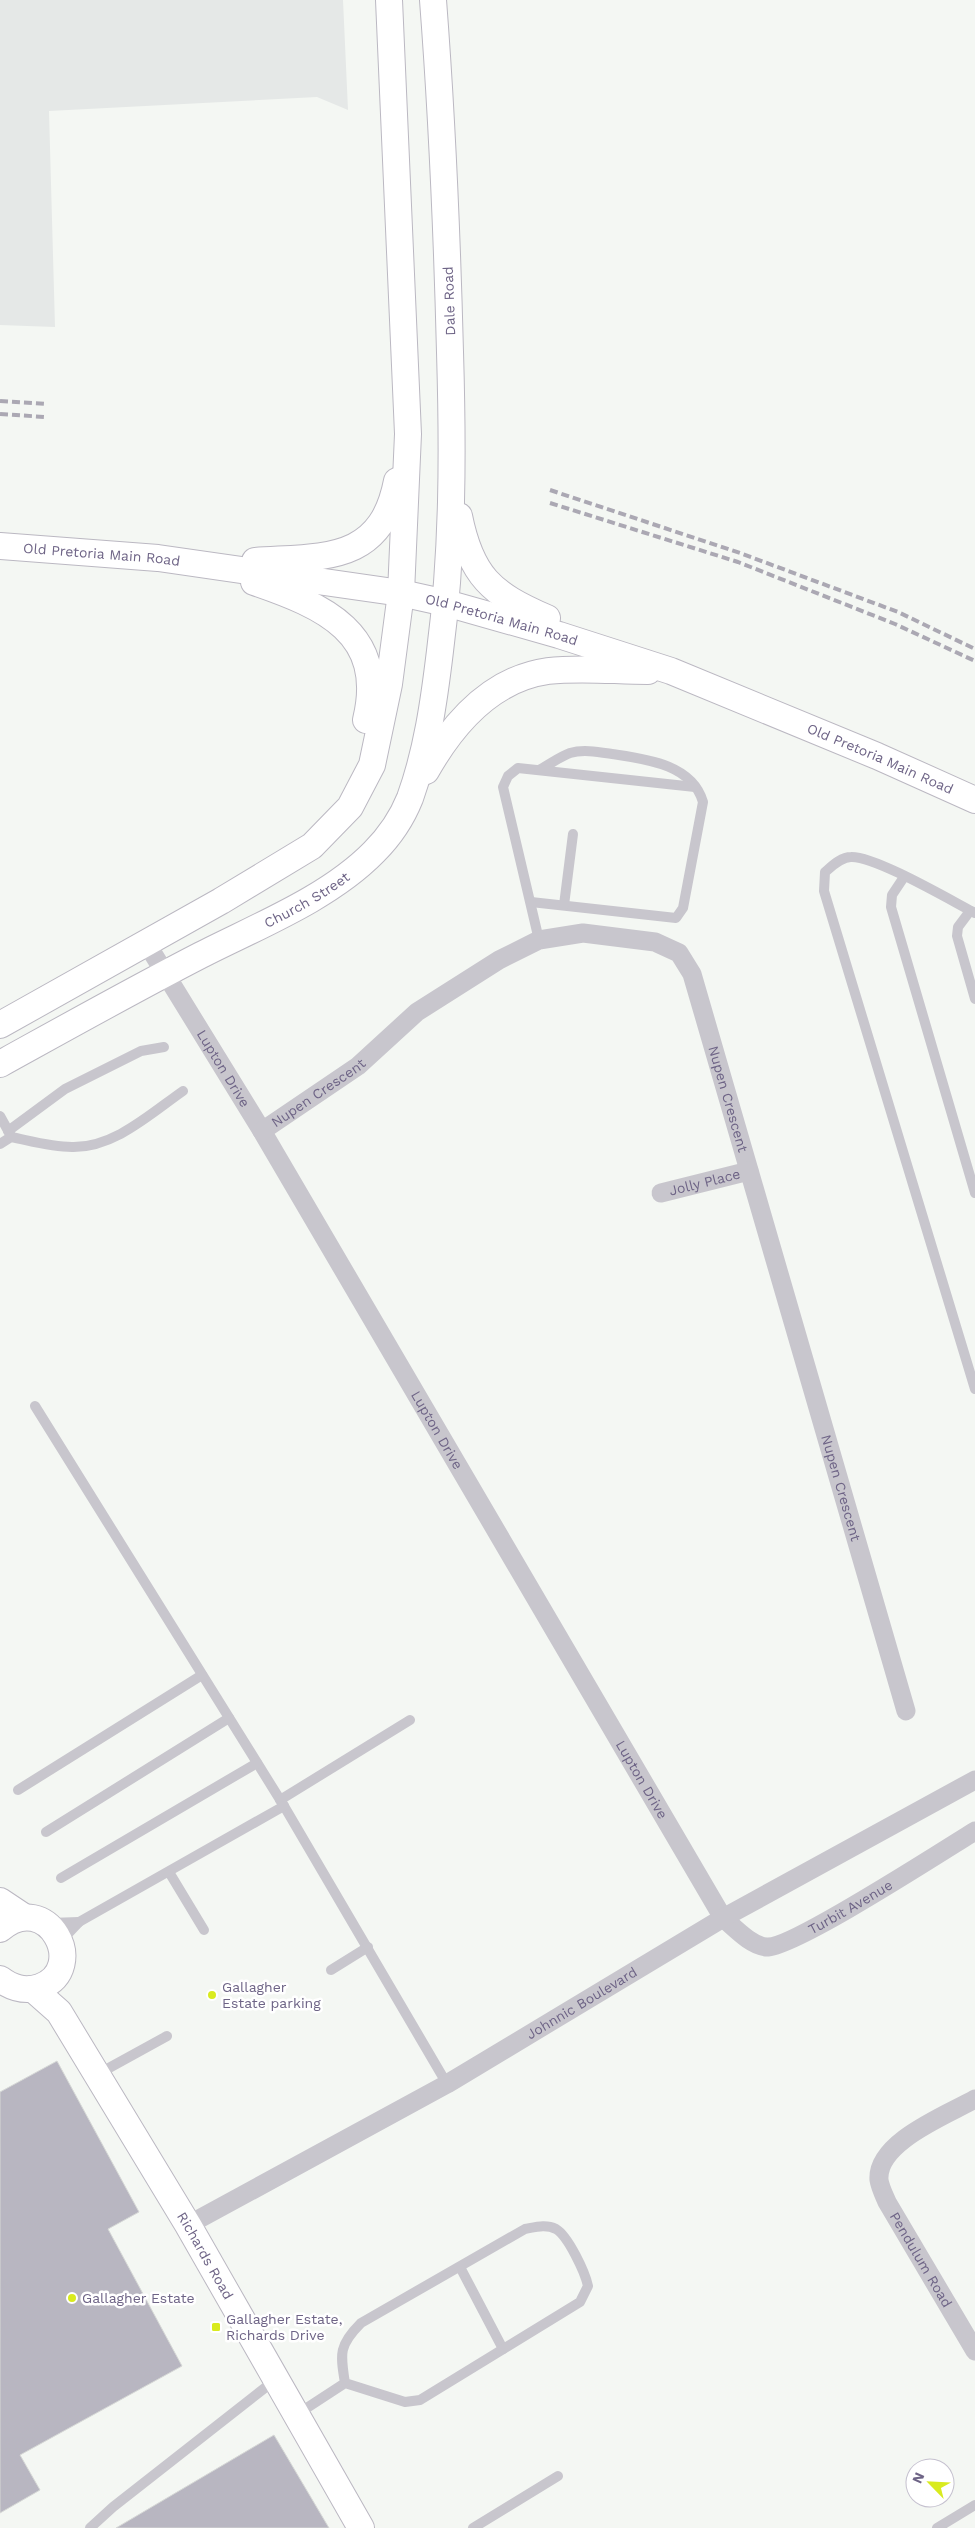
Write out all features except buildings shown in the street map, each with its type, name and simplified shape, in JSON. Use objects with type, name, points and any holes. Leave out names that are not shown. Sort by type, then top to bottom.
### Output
[{"type":"main road","points":[[0,1025],[147,944],[299,854],[332,827],[350,807],[372,765],[390,684],[401,593],[408,434],[390,0]]},
{"type":"main road","name":"Dale Road","points":[[434,0],[447,228],[453,483],[446,602]]},
{"type":"main road","points":[[204,564],[327,555],[358,545],[373,534],[383,522],[396,487],[407,400]]},
{"type":"main road","points":[[453,483],[468,550],[479,573],[488,582],[523,607],[662,668]]},
{"type":"main road","name":"Old Pretoria Main Road","points":[[0,546],[124,554],[204,564],[401,593],[446,602],[551,632],[662,668],[868,752],[975,800]]},
{"type":"main road","points":[[204,564],[273,588],[310,605],[345,627],[363,650],[371,686],[368,715],[359,749],[332,827]]},
{"type":"main road","name":"Church Street","points":[[0,1064],[166,973],[313,897],[354,870],[382,843],[403,813],[410,798],[430,721],[446,602]]},
{"type":"main road","points":[[410,798],[438,750],[453,729],[481,701],[511,682],[550,671],[662,668]]},
{"type":"main road","points":[[0,1901],[43,1927],[63,1954],[60,1966],[43,1983],[21,1990],[0,1979]]},
{"type":"main road","points":[[0,1929],[7,1923],[43,1927]]},
{"type":"main road","name":"Richards Road","points":[[43,1983],[188,2225],[295,2416],[361,2528]]},
{"type":"street","name":"Nupen Crescent","points":[[262,1131],[358,1066],[417,1012],[503,957],[539,940],[567,934],[608,935],[662,944],[682,956],[692,974],[906,1711]]},
{"type":"street","name":"Lupton Drive","points":[[147,944],[262,1131],[723,1918]]},
{"type":"street","name":"Jolly Place","points":[[661,1192],[749,1171]]},
{"type":"street","name":"Johnnic Boulevard","points":[[188,2225],[447,2084],[723,1918],[975,1780]]},
{"type":"street","name":"Turbit Avenue","points":[[723,1918],[753,1943],[772,1947],[808,1931],[975,1831]]},
{"type":"street","name":"Pendulum Road","points":[[975,2099],[899,2143],[888,2154],[881,2166],[879,2180],[887,2202],[975,2351]]},
{"type":"lane","points":[[531,902],[676,918],[680,914],[703,802],[695,787],[682,774],[663,764],[640,758],[590,751],[570,753],[539,770]]},
{"type":"lane","points":[[539,940],[503,787],[508,776],[518,768],[695,787]]},
{"type":"lane","points":[[564,906],[573,834]]},
{"type":"lane","points":[[975,998],[957,936],[958,927],[973,912],[870,860],[850,856],[835,863],[825,872],[824,891],[975,1389]]},
{"type":"lane","points":[[904,877],[892,895],[891,908],[975,1193]]},
{"type":"lane","points":[[0,1144],[9,1134],[65,1090],[141,1051],[164,1047]]},
{"type":"lane","points":[[9,1134],[73,1147],[102,1142],[120,1134],[183,1091]]},
{"type":"lane","points":[[0,1116],[9,1134]]},
{"type":"lane","points":[[35,1406],[282,1803],[447,2084]]},
{"type":"lane","points":[[18,1790],[202,1675]]},
{"type":"lane","points":[[46,1832],[229,1718]]},
{"type":"lane","points":[[43,1927],[79,1922],[169,1872],[282,1803],[410,1720]]},
{"type":"lane","points":[[61,1878],[257,1763]]},
{"type":"lane","points":[[169,1872],[204,1930]]},
{"type":"lane","points":[[43,1927],[79,1922]]},
{"type":"lane","points":[[331,1970],[368,1947]]},
{"type":"lane","points":[[97,2074],[167,2036]]},
{"type":"lane","points":[[295,2416],[346,2384],[404,2402],[420,2400],[580,2302],[588,2286],[586,2275],[558,2230],[539,2226],[525,2229],[361,2323],[347,2337],[342,2357],[346,2384]]},
{"type":"lane","points":[[460,2267],[503,2349]]},
{"type":"lane","points":[[90,2528],[113,2507],[275,2380]]},
{"type":"lane","points":[[473,2528],[558,2476]]},
{"type":"lane","points":[[937,2528],[975,2505]]},
{"type":"shaded area","points":[[0,0],[343,0],[348,110],[317,97],[49,111],[55,327],[0,325]]},
{"type":"railway","points":[[0,401],[46,404]]},
{"type":"railway","points":[[0,414],[45,417]]},
{"type":"railway","points":[[550,490],[740,553],[898,612],[975,649]]},
{"type":"railway","points":[[550,503],[738,562],[895,624],[975,661]]},
{"type":"place","name":"Gallagher Estate parking","points":[[212,1995]]},
{"type":"place","name":"Gallagher Estate","points":[[72,2298]]},
{"type":"place","name":"Gallagher Estate, Richards Drive","points":[[216,2327]]}]
